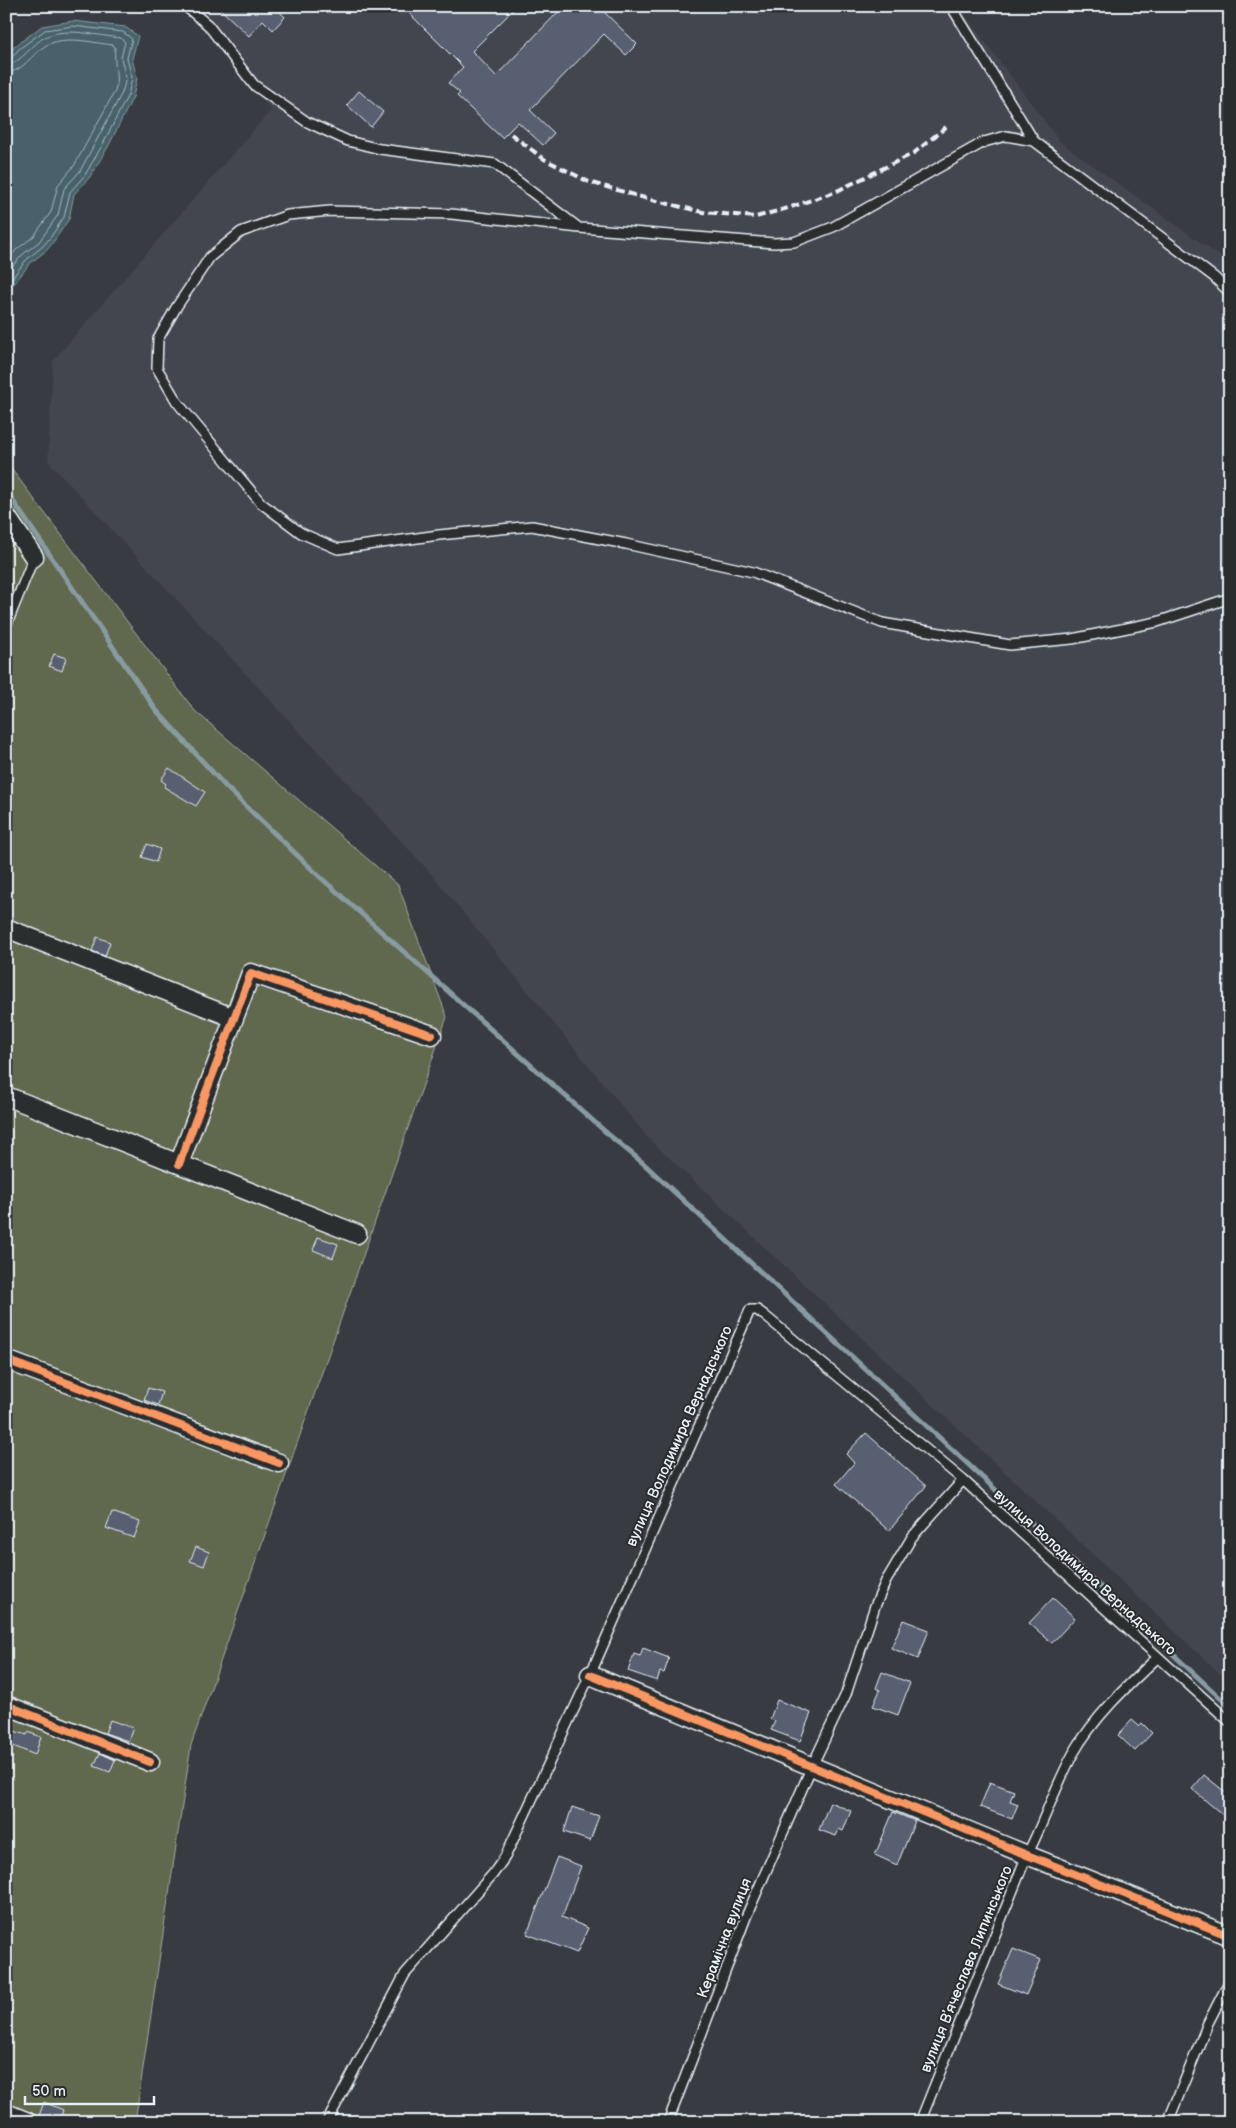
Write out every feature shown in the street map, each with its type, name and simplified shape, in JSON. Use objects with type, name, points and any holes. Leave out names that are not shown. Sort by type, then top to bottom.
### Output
[{"type":"street","points":[[6,516],[34,557]]},
{"type":"street","points":[[6,928],[234,1018]]},
{"type":"street","points":[[179,1164],[251,973],[432,1035]]},
{"type":"street","points":[[6,1096],[357,1234]]},
{"type":"street","points":[[6,1360],[279,1463]]},
{"type":"street","points":[[590,1675],[1027,1855],[1230,1936]]},
{"type":"street","points":[[6,1705],[150,1762]]},
{"type":"street","points":[[6,2114],[28,2122]]},
{"type":"lane","points":[[185,6],[208,25],[254,85],[307,122],[348,141],[380,149],[495,164],[580,228]]},
{"type":"lane","points":[[951,6],[1034,142],[1214,277],[1230,292]]},
{"type":"lane","points":[[1034,142],[1006,136],[984,142],[833,227],[794,242],[774,243],[580,228],[451,214],[330,211],[288,215],[241,232],[210,257],[177,306],[158,340],[158,368],[177,402],[261,503],[301,534],[338,549],[440,535],[532,526],[626,544],[753,572],[882,623],[1010,645],[1072,639],[1157,622],[1230,598]]},
{"type":"lane","points":[[6,626],[34,557]]},
{"type":"lane","name":"вулиця Володимира Вернадського","points":[[327,2122],[405,1974],[500,1866],[590,1675],[750,1310],[757,1310],[764,1315],[963,1480],[1230,1722]]},
{"type":"lane","name":"Керамічна вулиця","points":[[668,2122],[746,1917],[812,1766],[846,1694],[875,1606],[886,1581],[912,1537],[963,1480]]},
{"type":"lane","name":"вулиця Вʼячеслава Липинського","points":[[920,2122],[1027,1855],[1068,1764],[1081,1742],[1123,1690],[1158,1656]]},
{"type":"lane","points":[[1168,2122],[1208,2023],[1230,1980]]},
{"type":"shaded area","points":[[188,6],[958,6],[1060,142],[1225,260],[1230,266],[1230,1683],[649,1139],[428,870],[48,461],[53,361],[271,110]]},
{"type":"green space","points":[[6,462],[195,711],[398,885],[447,1017],[191,1745],[135,2122],[6,2122]]},
{"type":"water","points":[[73,21],[125,27],[138,36],[132,59],[137,78],[133,97],[108,147],[89,178],[74,194],[69,219],[47,250],[30,263],[15,283],[6,287],[6,56],[15,46],[42,26]]},
{"type":"building","points":[[217,6],[276,6],[285,17],[273,30],[263,20],[249,36]]},
{"type":"building","points":[[402,6],[517,6],[472,51],[496,76],[564,6],[598,6],[637,44],[626,55],[604,34],[530,110],[554,133],[543,145],[518,122],[502,138],[457,96],[460,93],[448,83],[463,67]]},
{"type":"building","points":[[359,91],[383,112],[371,127],[347,105]]},
{"type":"building","points":[[54,654],[66,658],[62,671],[49,666]]},
{"type":"building","points":[[169,768],[205,792],[196,806],[164,787],[166,784],[161,780]]},
{"type":"building","points":[[147,844],[160,849],[156,862],[142,857]]},
{"type":"building","points":[[97,937],[110,942],[105,956],[92,951]]},
{"type":"building","points":[[318,1237],[338,1244],[333,1258],[313,1250]]},
{"type":"building","points":[[148,1388],[162,1392],[158,1405],[144,1400]]},
{"type":"building","points":[[866,1433],[926,1486],[889,1531],[836,1484],[854,1463],[846,1454]]},
{"type":"building","points":[[112,1512],[140,1522],[134,1538],[106,1528]]},
{"type":"building","points":[[196,1547],[209,1552],[204,1566],[190,1561]]},
{"type":"building","points":[[1053,1598],[1075,1618],[1052,1643],[1029,1623]]},
{"type":"building","points":[[903,1620],[929,1630],[918,1659],[891,1648]]},
{"type":"building","points":[[643,1648],[669,1658],[664,1673],[660,1672],[657,1681],[628,1671],[634,1654],[640,1656]]},
{"type":"building","points":[[882,1672],[910,1683],[898,1715],[873,1706],[880,1690],[876,1688]]},
{"type":"building","points":[[777,1700],[811,1713],[800,1741],[771,1730],[775,1721],[770,1719]]},
{"type":"building","points":[[110,1720],[133,1728],[128,1741],[105,1733]]},
{"type":"building","points":[[1132,1720],[1139,1726],[1142,1723],[1152,1733],[1135,1751],[1118,1735]]},
{"type":"building","points":[[11,1730],[27,1735],[28,1732],[41,1737],[35,1755],[6,1743]]},
{"type":"building","points":[[100,1753],[115,1760],[110,1772],[94,1766]]},
{"type":"building","points":[[1204,1775],[1230,1796],[1230,1821],[1192,1789]]},
{"type":"building","points":[[990,1782],[1014,1791],[1010,1801],[1018,1804],[1012,1819],[980,1807]]},
{"type":"building","points":[[830,1802],[851,1811],[843,1831],[839,1829],[836,1836],[819,1830]]},
{"type":"building","points":[[572,1807],[599,1816],[590,1841],[564,1832]]},
{"type":"building","points":[[893,1812],[915,1821],[897,1865],[875,1855]]},
{"type":"building","points":[[557,1857],[581,1866],[562,1917],[588,1928],[577,1953],[527,1934]]},
{"type":"building","points":[[1013,1949],[1041,1960],[1026,1995],[998,1984]]},
{"type":"building","points":[[44,2102],[63,2110],[59,2122],[52,2122],[39,2116]]},
{"type":"waterway","points":[[6,491],[156,710],[226,787],[319,876],[609,1135],[643,1163],[1230,1707]]},
{"type":"railway","points":[[511,134],[544,159],[589,182],[703,212],[756,217],[835,192],[914,153],[946,127]]},
{"type":"cycle path","points":[[179,1164],[251,973],[432,1035]]},
{"type":"cycle path","points":[[6,1360],[279,1463]]},
{"type":"cycle path","points":[[590,1675],[1027,1855],[1230,1936]]},
{"type":"cycle path","points":[[6,1705],[150,1762]]}]
